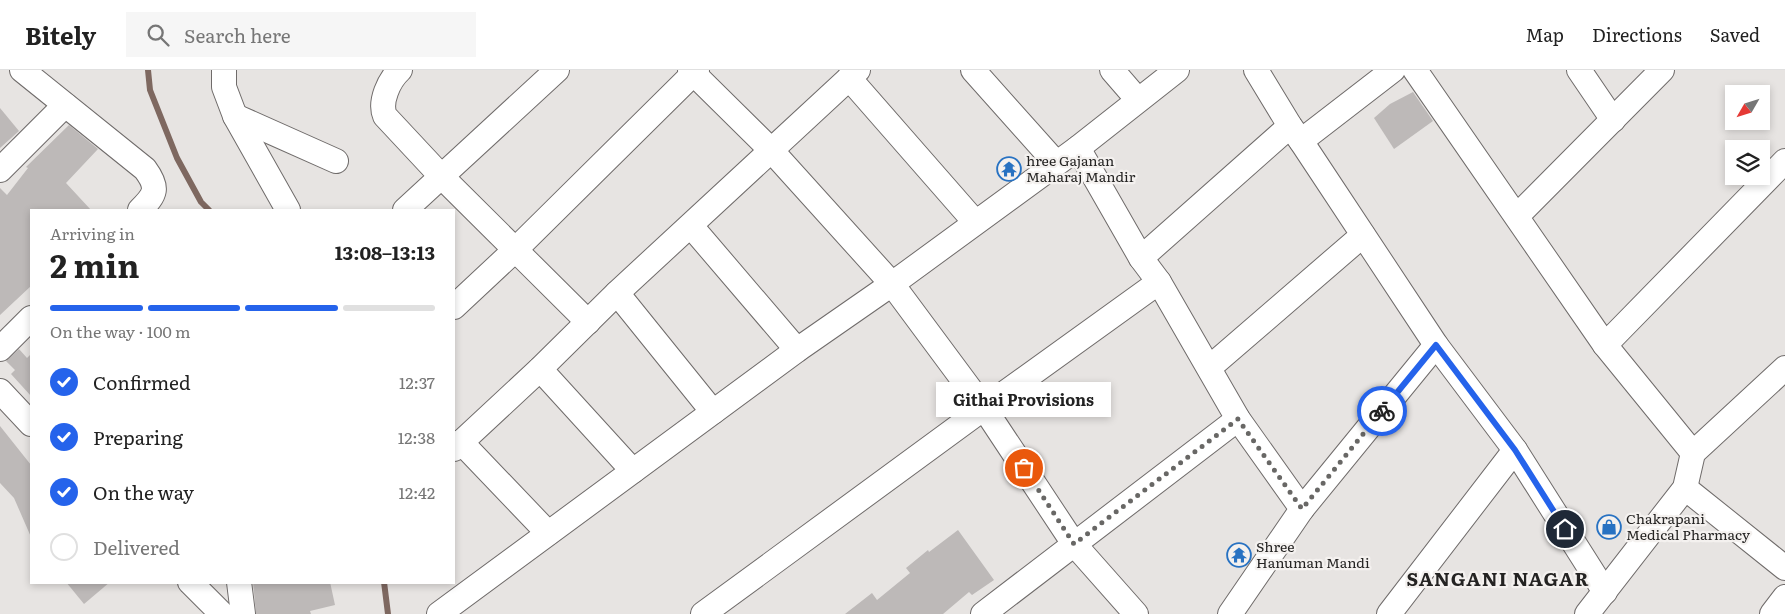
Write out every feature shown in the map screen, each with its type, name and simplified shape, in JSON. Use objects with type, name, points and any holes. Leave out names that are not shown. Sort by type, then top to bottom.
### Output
[{"type":"street","points":[[22,70],[145,169],[153,180],[155,190],[151,199],[141,209]]},
{"type":"street","points":[[224,70],[224,86],[235,116],[287,209]]},
{"type":"street","points":[[407,209],[557,70]]},
{"type":"street","points":[[973,70],[1056,163]]},
{"type":"street","points":[[1112,70],[1138,100]]},
{"type":"street","points":[[439,614],[798,350],[1078,148],[1177,70]]},
{"type":"street","points":[[1256,70],[1295,134],[1436,345],[1515,450],[1605,592]]},
{"type":"street","points":[[1142,258],[1295,134],[1393,70]]},
{"type":"street","points":[[1415,70],[1606,345],[1693,453]]},
{"type":"street","points":[[1579,70],[1613,120]]},
{"type":"street","points":[[1518,216],[1662,70]]},
{"type":"street","points":[[455,306],[515,250],[694,71],[772,150],[892,284],[984,408],[1074,544],[1136,614]]},
{"type":"street","points":[[392,72],[382,104],[385,116],[441,176],[588,322]]},
{"type":"street","points":[[548,533],[458,446],[617,293],[853,74],[975,222]]},
{"type":"street","points":[[0,170],[65,105]]},
{"type":"street","points":[[235,116],[336,161]]},
{"type":"street","points":[[1078,148],[1142,258],[1159,282],[1238,419],[1302,509]]},
{"type":"street","points":[[1606,345],[1785,161]]},
{"type":"street","points":[[691,226],[798,350]]},
{"type":"street","points":[[1209,368],[1363,235]]},
{"type":"street","points":[[704,614],[1159,282]]},
{"type":"street","points":[[617,293],[713,412]]},
{"type":"street","points":[[0,349],[30,319]]},
{"type":"street","points":[[1230,614],[1302,509],[1436,345]]},
{"type":"street","points":[[1587,614],[1686,488],[1693,453],[1785,368]]},
{"type":"street","points":[[540,369],[633,471]]},
{"type":"street","points":[[0,391],[30,423]]},
{"type":"street","points":[[989,612],[1074,544],[1238,419]]},
{"type":"street","points":[[1389,614],[1515,450]]},
{"type":"street","points":[[1686,488],[1785,568]]},
{"type":"street","points":[[192,584],[222,614]]},
{"type":"street","points":[[239,584],[243,614]]},
{"type":"street","points":[[1772,614],[1785,597]]},
{"type":"building","points":[[1413,92],[1433,121],[1394,149],[1374,118],[1390,104]]},
{"type":"building","points":[[0,108],[19,131],[0,148]]},
{"type":"building","points":[[69,125],[98,149],[66,183],[90,209],[30,209],[30,287],[0,315],[0,188],[7,195],[28,168],[26,167]]},
{"type":"building","points":[[19,349],[27,358],[30,355],[30,395],[11,374],[15,370],[6,361]]},
{"type":"building","points":[[0,426],[30,464],[30,535],[14,498],[0,483]]},
{"type":"building","points":[[958,530],[994,580],[972,595],[969,592],[943,614],[845,614],[872,593],[877,600],[910,573],[906,568],[928,550],[929,552]]},
{"type":"building","points":[[68,584],[108,584],[84,604]]},
{"type":"building","points":[[253,584],[330,584],[335,605],[310,611],[311,614],[256,614]]},
{"type":"waterway","points":[[148,70],[150,90],[177,158],[201,202],[208,209]]},
{"type":"waterway","points":[[384,584],[388,614]]},
{"type":"way so far","points":[[1024,468],[1074,544],[1238,419],[1302,509],[1382,411]]},
{"type":"place","name":"hree Gajanan Maharaj Mandir","points":[[1009,169]]},
{"type":"place","name":"Githai Provisions","points":[[1024,468]]},
{"type":"place","name":"Chakrapani Medical Pharmacy","points":[[1609,527]]},
{"type":"place","name":"Shree Hanuman Mandi","points":[[1239,555]]},
{"type":"district","name":"SANGANI NAGAR","points":[[1498,579]]},
{"type":"route","points":[[1382,411],[1436,345],[1515,450],[1565,529]]}]
